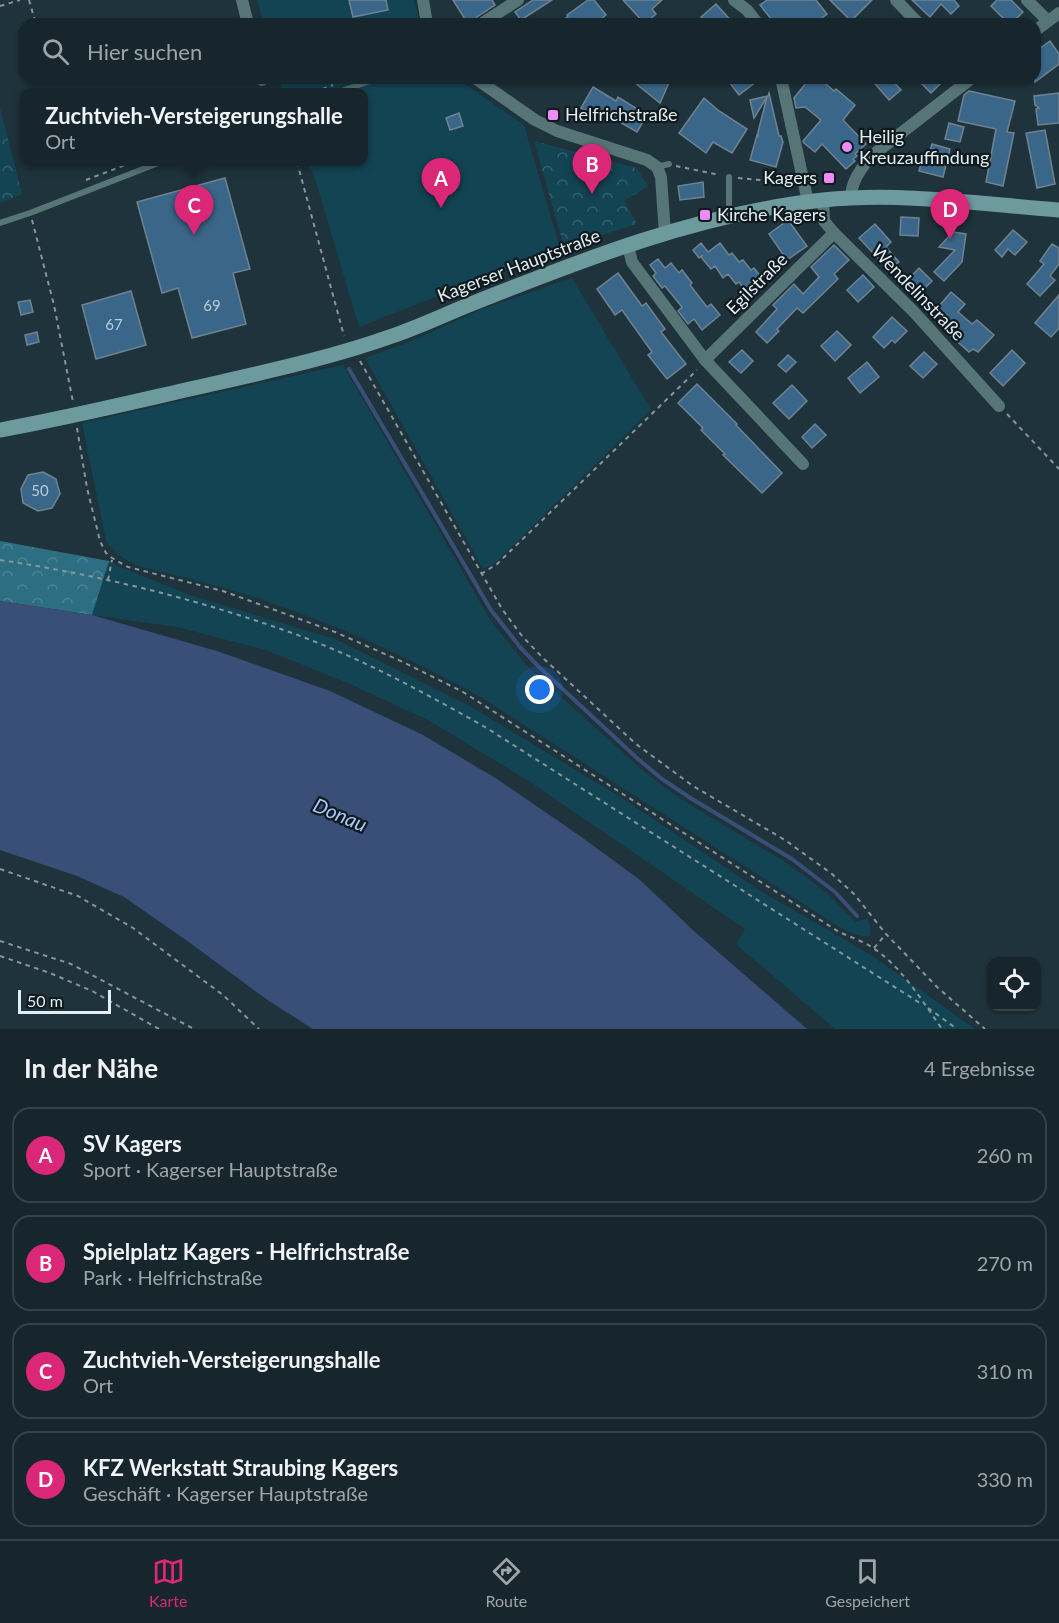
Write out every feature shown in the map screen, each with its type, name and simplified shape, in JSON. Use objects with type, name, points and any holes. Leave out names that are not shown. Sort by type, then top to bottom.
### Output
[{"type":"street","points":[[242,0],[246,18]]},
{"type":"street","points":[[423,0],[426,18]]},
{"type":"street","points":[[490,18],[518,0]]},
{"type":"street","points":[[734,0],[753,18]]},
{"type":"street","points":[[896,0],[913,18]]},
{"type":"street","points":[[1027,0],[1048,21]]},
{"type":"street","points":[[1041,26],[1059,13]]},
{"type":"street","points":[[484,84],[535,120],[557,131],[663,166],[661,177],[665,234]]},
{"type":"street","name":"Wendelinstraße","points":[[782,84],[803,184],[815,201],[824,221],[914,312],[999,405]]},
{"type":"street","points":[[851,198],[851,189],[858,173],[869,158],[963,84]]},
{"type":"street","name":"Kagerser Hauptstraße","points":[[0,430],[75,415],[351,350],[570,266],[665,234],[729,217],[815,201],[896,197],[1059,210]]},
{"type":"street","name":"Egilstraße","points":[[705,360],[834,233]]},
{"type":"street","points":[[628,246],[632,262],[705,360],[803,464]]},
{"type":"lane","points":[[0,223],[151,166]]},
{"type":"lane","points":[[729,177],[729,217]]},
{"type":"path","points":[[0,6],[20,0]]},
{"type":"path","points":[[29,0],[34,18]]},
{"type":"path","points":[[298,166],[351,350],[502,609],[522,636],[636,744],[693,786],[785,840],[832,874],[854,894],[886,934],[936,987],[984,1029]]},
{"type":"path","points":[[663,166],[729,177],[803,184]]},
{"type":"path","points":[[30,213],[66,360],[87,488],[100,541],[106,553],[128,567],[223,591],[335,632],[463,692],[839,932],[874,949],[900,973],[942,1029]]},
{"type":"path","points":[[482,574],[497,564],[705,360]]},
{"type":"path","points":[[999,405],[1059,469]]},
{"type":"path","points":[[108,580],[112,558]]},
{"type":"path","points":[[0,560],[91,576],[215,608],[336,651],[436,700],[495,733],[926,1007],[957,1029]]},
{"type":"path","points":[[0,869],[78,896],[134,928],[223,995],[259,1029]]},
{"type":"path","points":[[874,949],[886,934]]},
{"type":"path","points":[[0,941],[71,964],[194,1029]]},
{"type":"path","points":[[0,956],[50,973],[92,991],[159,1029]]},
{"type":"green space","points":[[257,0],[414,0],[418,18],[262,18]]},
{"type":"green space","points":[[281,84],[465,84],[524,125],[560,248],[359,327],[313,172],[308,166],[368,166],[368,88],[282,88]]},
{"type":"green space","points":[[0,108],[22,194],[0,203]]},
{"type":"green space","points":[[534,141],[637,168],[648,186],[624,201],[637,224],[564,247]]},
{"type":"green space","points":[[572,278],[651,410],[496,562],[483,569],[365,358],[409,342],[480,310]]},
{"type":"green space","points":[[343,365],[491,621],[527,666],[640,768],[668,790],[809,879],[830,896],[855,922],[868,918],[870,936],[858,935],[838,926],[484,699],[429,669],[372,642],[284,607],[226,588],[139,566],[109,546],[106,541],[82,423]]},
{"type":"green space","points":[[0,541],[109,561],[92,615],[0,601]]},
{"type":"green space","points":[[109,561],[190,595],[335,639],[468,705],[622,798],[759,890],[871,955],[975,1029],[835,1029],[736,944],[745,929],[535,785],[430,721],[350,684],[266,650],[177,627],[92,615]]},
{"type":"water","name":"Donau","points":[[0,601],[92,615],[220,652],[330,691],[423,735],[497,779],[640,880],[695,932],[807,1029],[313,1029],[269,1001],[124,897],[77,876],[0,850]]},
{"type":"building","points":[[349,0],[386,0],[388,10],[353,17]]},
{"type":"building","points":[[453,0],[492,0],[495,5],[476,18],[464,18]]},
{"type":"building","points":[[533,0],[552,0],[524,18],[520,18],[515,12]]},
{"type":"building","points":[[588,0],[594,0],[606,15],[602,18],[566,18]]},
{"type":"building","points":[[623,0],[662,0],[652,9],[656,14],[652,18],[640,18]]},
{"type":"building","points":[[767,0],[816,0],[827,14],[822,18],[770,18],[760,5]]},
{"type":"building","points":[[830,0],[872,0],[854,18],[848,18]]},
{"type":"building","points":[[912,0],[954,0],[959,6],[951,14],[941,4],[930,17]]},
{"type":"building","points":[[997,0],[1011,0],[1023,12],[1017,18],[1003,18],[991,6]]},
{"type":"building","points":[[716,4],[729,18],[702,18]]},
{"type":"building","points":[[1050,41],[1059,54],[1059,64],[1041,78],[1041,48]]},
{"type":"building","points":[[636,84],[668,84],[660,103]]},
{"type":"building","points":[[731,84],[753,84],[739,95]]},
{"type":"building","points":[[805,84],[826,84],[834,91],[836,89],[855,105],[843,120],[866,144],[855,154],[857,156],[853,159],[855,161],[846,169],[822,144],[815,152],[804,143],[803,141],[821,120],[805,107],[796,108],[794,98]]},
{"type":"building","points":[[875,84],[896,84],[901,90],[889,100]]},
{"type":"building","points":[[922,84],[940,84],[931,93]]},
{"type":"building","points":[[593,87],[616,101],[618,97],[647,115],[637,132],[601,111],[597,117],[581,108]]},
{"type":"building","points":[[969,91],[1015,101],[1007,132],[1014,133],[1003,186],[986,182],[996,129],[958,121],[964,95]]},
{"type":"building","points":[[769,93],[779,136],[783,142],[776,167],[750,160],[767,97],[754,118],[750,100],[768,96]]},
{"type":"building","points":[[1059,93],[1059,123],[1038,125],[1036,109],[1039,108],[1035,105],[1034,96]]},
{"type":"building","points":[[704,98],[747,129],[732,153],[713,142],[706,153],[679,133]]},
{"type":"building","points":[[459,113],[463,126],[450,130],[446,118]]},
{"type":"building","points":[[949,123],[964,127],[960,142],[945,139]]},
{"type":"building","points":[[1045,130],[1055,184],[1037,188],[1026,133]]},
{"type":"building","points":[[932,144],[950,149],[943,177],[919,171],[923,156],[928,157]]},
{"type":"building","points":[[225,178],[250,269],[233,273],[246,324],[192,338],[178,288],[162,293],[137,202]]},
{"type":"building","points":[[703,182],[704,197],[680,200],[678,186]]},
{"type":"building","points":[[901,217],[919,218],[918,236],[900,235]]},
{"type":"building","points":[[788,220],[807,246],[787,260],[769,234]]},
{"type":"building","points":[[875,224],[891,242],[886,247],[899,262],[889,270],[859,238]]},
{"type":"building","points":[[1013,230],[1027,242],[1015,255],[1008,249],[1002,257],[995,250]]},
{"type":"building","points":[[953,232],[966,234],[962,262],[944,281],[934,272],[955,250],[939,247]]},
{"type":"building","points":[[701,243],[708,252],[720,243],[729,255],[732,253],[739,262],[743,260],[751,270],[754,268],[765,282],[749,295],[739,282],[736,284],[728,274],[723,278],[715,266],[711,269],[701,257],[703,255],[699,258],[693,250]]},
{"type":"building","points":[[1052,244],[1059,248],[1059,264],[1050,276],[1055,280],[1040,296],[1027,284],[1044,264],[1040,261]]},
{"type":"building","points":[[834,245],[849,260],[834,274],[838,279],[803,313],[797,308],[767,343],[756,332],[777,309],[773,305],[794,284],[803,294],[819,277],[811,267]]},
{"type":"building","points":[[658,259],[665,268],[671,263],[679,273],[682,270],[707,307],[711,304],[720,315],[702,330],[694,319],[688,324],[678,311],[682,307],[665,286],[662,288],[653,276],[656,273],[650,265]]},
{"type":"building","points":[[919,268],[932,281],[916,297],[903,285]]},
{"type":"building","points":[[618,273],[642,306],[646,303],[665,329],[661,332],[686,364],[667,379],[648,355],[652,352],[622,310],[615,315],[597,289]]},
{"type":"building","points":[[863,275],[874,287],[858,302],[847,290]]},
{"type":"building","points":[[131,291],[146,345],[96,359],[82,305]]},
{"type":"building","points":[[951,292],[965,304],[958,312],[972,324],[977,320],[994,335],[978,352],[973,349],[969,352],[951,336],[956,331],[934,312]]},
{"type":"building","points":[[1059,295],[1059,328],[1051,337],[1035,323]]},
{"type":"building","points":[[30,300],[33,312],[21,315],[18,302]]},
{"type":"building","points":[[892,317],[907,331],[895,343],[892,340],[884,348],[873,337]]},
{"type":"building","points":[[837,331],[851,345],[835,361],[821,346]]},
{"type":"building","points":[[37,332],[39,342],[27,345],[25,335]]},
{"type":"building","points":[[742,350],[753,361],[741,373],[729,362]]},
{"type":"building","points":[[1012,350],[1025,363],[1003,386],[990,373]]},
{"type":"building","points":[[924,352],[937,364],[923,378],[910,366]]},
{"type":"building","points":[[788,355],[796,362],[786,372],[778,365]]},
{"type":"building","points":[[867,362],[879,377],[860,393],[848,378]]},
{"type":"building","points":[[697,384],[782,473],[762,493],[723,455],[725,454],[701,430],[703,428],[678,403]]},
{"type":"building","points":[[792,385],[807,401],[789,419],[773,403]]},
{"type":"building","points":[[815,424],[826,435],[812,448],[802,437]]},
{"type":"building","points":[[43,472],[56,479],[60,494],[52,508],[38,511],[23,503],[21,489],[28,475]]},
{"type":"waterway","points":[[349,369],[491,610],[520,647],[662,779],[792,859],[835,892],[857,916]]},
{"type":"place","name":"Helfrichstraße","points":[[553,115]]},
{"type":"place","name":"Heilig Kreuzauffindung","points":[[847,147]]},
{"type":"place","name":"Kagers","points":[[829,178]]},
{"type":"place","name":"Spielplatz Kagers - Helfrichstraße","points":[[592,194]]},
{"type":"place","name":"SV Kagers","points":[[441,208]]},
{"type":"place","name":"Kirche Kagers","points":[[705,215]]},
{"type":"place","name":"Zuchtvieh-Versteigerungshalle","points":[[194,235]]},
{"type":"place","name":"KFZ Werkstatt Straubing Kagers","points":[[950,239]]}]
